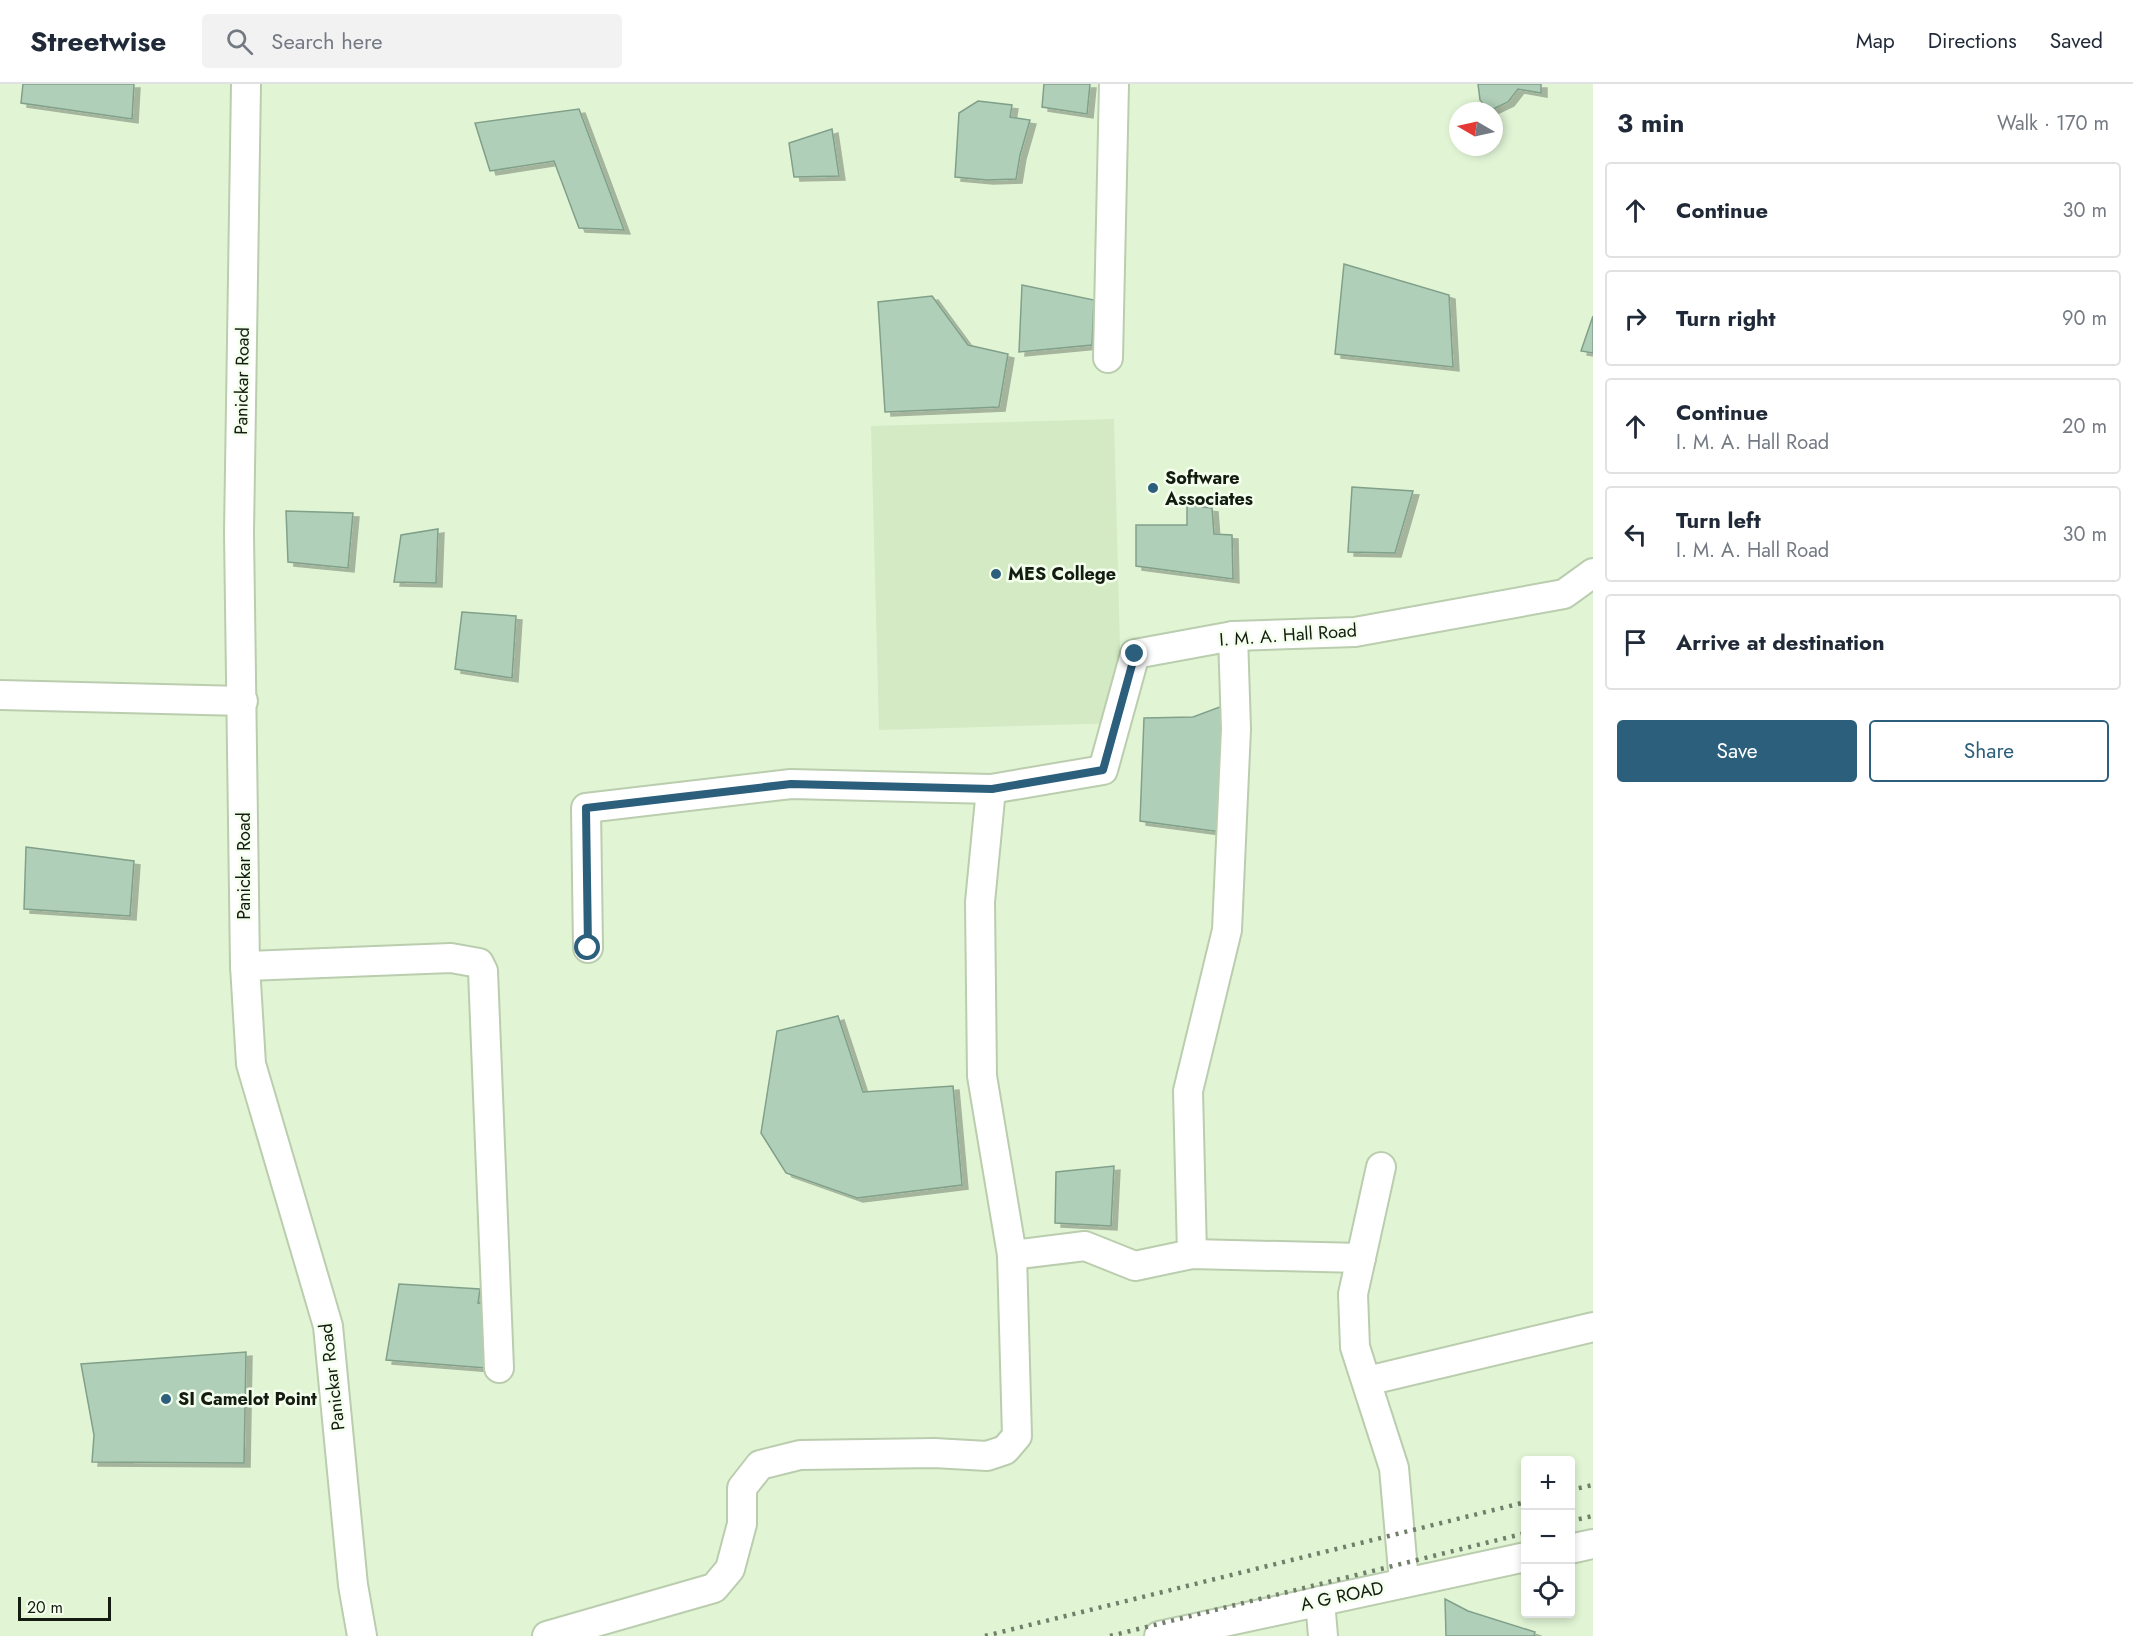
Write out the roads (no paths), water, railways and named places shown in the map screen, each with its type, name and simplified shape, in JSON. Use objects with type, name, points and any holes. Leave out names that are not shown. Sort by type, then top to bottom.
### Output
[{"type":"street","name":"Panickar Road","points":[[246,84],[239,533],[245,966],[251,1064],[328,1326],[353,1585],[362,1636]]},
{"type":"street","points":[[1108,358],[1114,84]]},
{"type":"street","name":"I. M. A. Hall Road","points":[[992,789],[1103,770],[1135,654],[1233,636],[1355,632],[1564,594],[1593,573]]},
{"type":"street","points":[[1192,1254],[1188,1090],[1227,930],[1236,729],[1233,636]]},
{"type":"street","points":[[0,695],[243,701]]},
{"type":"street","points":[[547,1636],[714,1588],[730,1569],[742,1524],[742,1488],[760,1465],[801,1455],[934,1453],[987,1456],[1005,1450],[1017,1436],[1012,1255],[982,1076],[980,902],[992,789],[791,784],[586,808],[588,948]]},
{"type":"street","points":[[245,966],[451,958],[479,963],[483,971],[499,1368]]},
{"type":"street","points":[[1381,1167],[1353,1294],[1355,1347],[1395,1468],[1404,1582]]},
{"type":"street","points":[[1012,1255],[1085,1246],[1135,1266],[1192,1254],[1361,1258]]},
{"type":"street","points":[[1367,1381],[1593,1327]]},
{"type":"street","points":[[1575,1548],[1593,1544]]},
{"type":"street","name":"A G ROAD","points":[[1159,1636],[1521,1558]]},
{"type":"street","points":[[1320,1601],[1323,1636]]},
{"type":"railway","points":[[1575,1489],[1593,1485]]},
{"type":"railway","points":[[985,1636],[1521,1503]]},
{"type":"railway","points":[[1575,1520],[1593,1516]]},
{"type":"railway","points":[[1110,1636],[1521,1534]]},
{"type":"place","name":"Software Associates","points":[[1153,488]]},
{"type":"place","name":"MES College","points":[[996,574]]},
{"type":"place","name":"SI Camelot Point","points":[[166,1399]]}]
